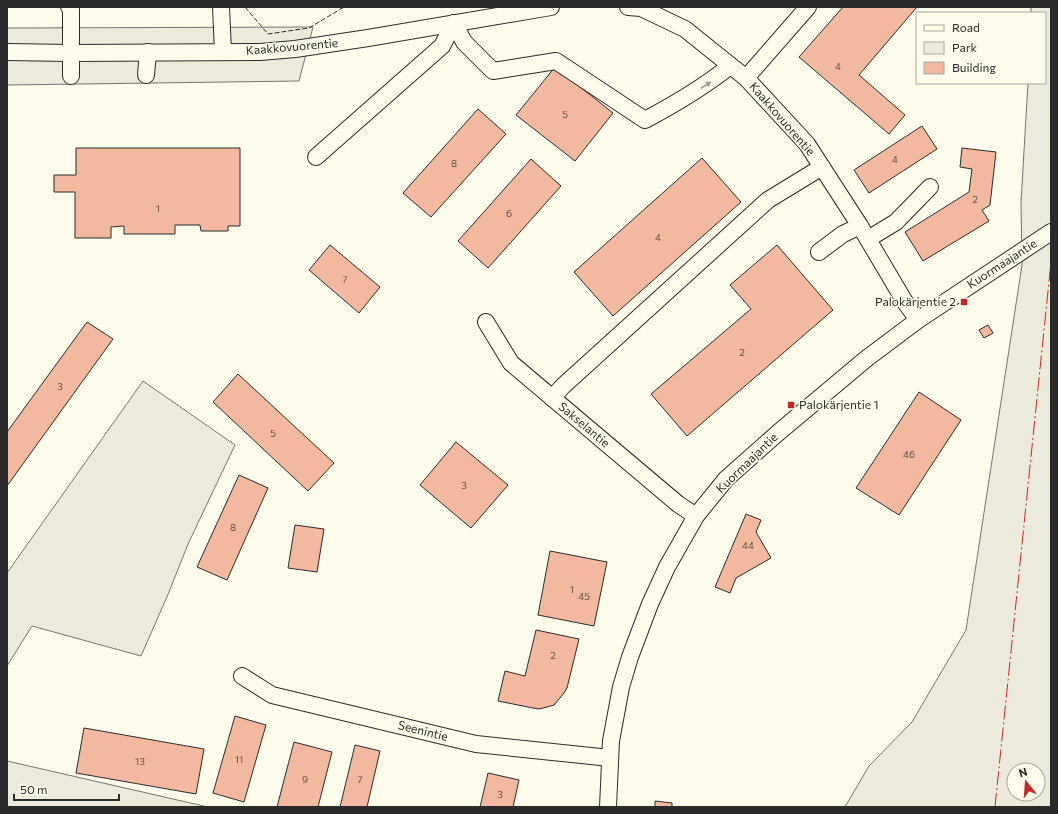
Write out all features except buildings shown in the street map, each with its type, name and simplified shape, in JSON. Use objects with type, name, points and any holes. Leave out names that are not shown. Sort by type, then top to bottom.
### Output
[{"type":"street","points":[[69,7],[71,76]]},
{"type":"street","points":[[221,7],[223,52]]},
{"type":"street","name":"Kaakkovuorentie","points":[[7,52],[260,52],[295,49],[368,38],[550,7]]},
{"type":"street","name":"Kaakkovuorentie","points":[[628,7],[641,8],[685,29],[746,78],[807,144],[864,232],[905,302],[918,320]]},
{"type":"street","points":[[746,78],[808,7]]},
{"type":"street","points":[[454,23],[464,42],[493,71],[556,60],[645,120],[680,102],[730,66]]},
{"type":"street","points":[[316,157],[442,46],[454,23]]},
{"type":"street","points":[[146,75],[148,52]]},
{"type":"street","points":[[552,398],[563,386],[768,200],[822,168]]},
{"type":"street","points":[[819,252],[843,234],[864,232],[896,222],[930,187]]},
{"type":"street","name":"Kuormaajantie","points":[[608,807],[611,741],[621,687],[630,657],[650,604],[667,567],[696,516],[726,479],[866,359],[918,320],[1051,232]]},
{"type":"street","name":"Sakselantie","points":[[486,322],[511,363],[678,504],[696,516]]},
{"type":"street","name":"Seenintie","points":[[242,676],[272,695],[476,744],[610,758]]},
{"type":"green space","points":[[1031,7],[1051,7],[1051,807],[845,807],[869,766],[912,722],[966,630],[1022,265],[1021,202],[1028,84],[1046,84],[1046,12],[1031,12]]},
{"type":"green space","points":[[313,27],[299,81],[7,85],[7,28]]},
{"type":"green space","points":[[143,381],[235,445],[188,544],[141,656],[32,626],[7,666],[7,573]]},
{"type":"green space","points":[[7,761],[208,807],[7,807]]},
{"type":"fence","points":[[245,7],[268,34],[309,28],[344,7]]},
{"type":"power","points":[[995,807],[1051,262]]},
{"type":"place","name":"Palokärjentie 2","points":[[964,302]]},
{"type":"place","name":"Palokärjentie 1","points":[[791,405]]}]
